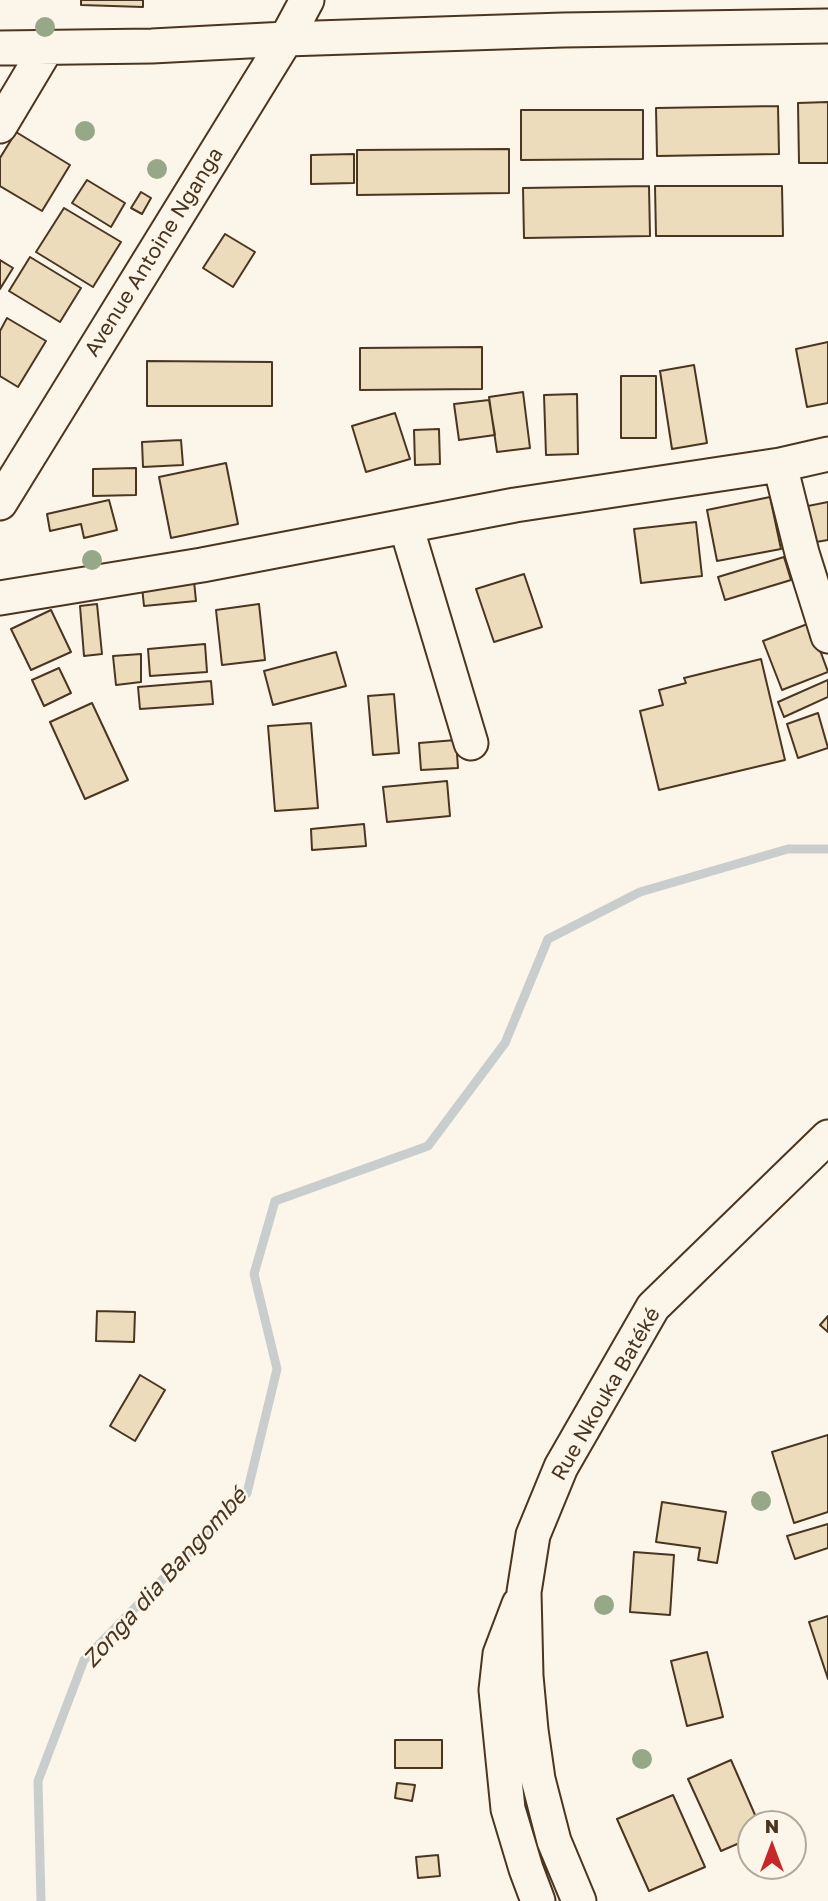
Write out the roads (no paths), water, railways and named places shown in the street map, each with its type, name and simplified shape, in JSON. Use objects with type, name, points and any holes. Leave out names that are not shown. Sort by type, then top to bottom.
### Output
[{"type":"street","name":"Avenue Antoine Nganga","points":[[0,503],[286,39],[307,0]]},
{"type":"street","points":[[0,48],[152,47],[286,39],[563,30],[828,26]]},
{"type":"street","points":[[0,126],[46,49]]},
{"type":"street","points":[[0,598],[202,565],[515,505],[780,465],[828,454]]},
{"type":"street","points":[[780,465],[802,553],[828,636]]},
{"type":"street","points":[[406,526],[471,743]]},
{"type":"street","name":"Rue Nkouka Batéké","points":[[579,1901],[554,1841],[538,1779],[526,1676],[524,1592],[533,1535],[561,1467],[653,1307],[828,1136]]},
{"type":"street","name":"Rue Nkouka Batéké","points":[[524,1592],[500,1654],[496,1690],[508,1810],[538,1901]]},
{"type":"waterway","name":"Zonga dia Bangombé","points":[[41,1901],[38,1781],[84,1660],[247,1493],[277,1369],[254,1274],[275,1201],[428,1146],[505,1043],[548,939],[640,892],[788,849],[828,849]]}]
